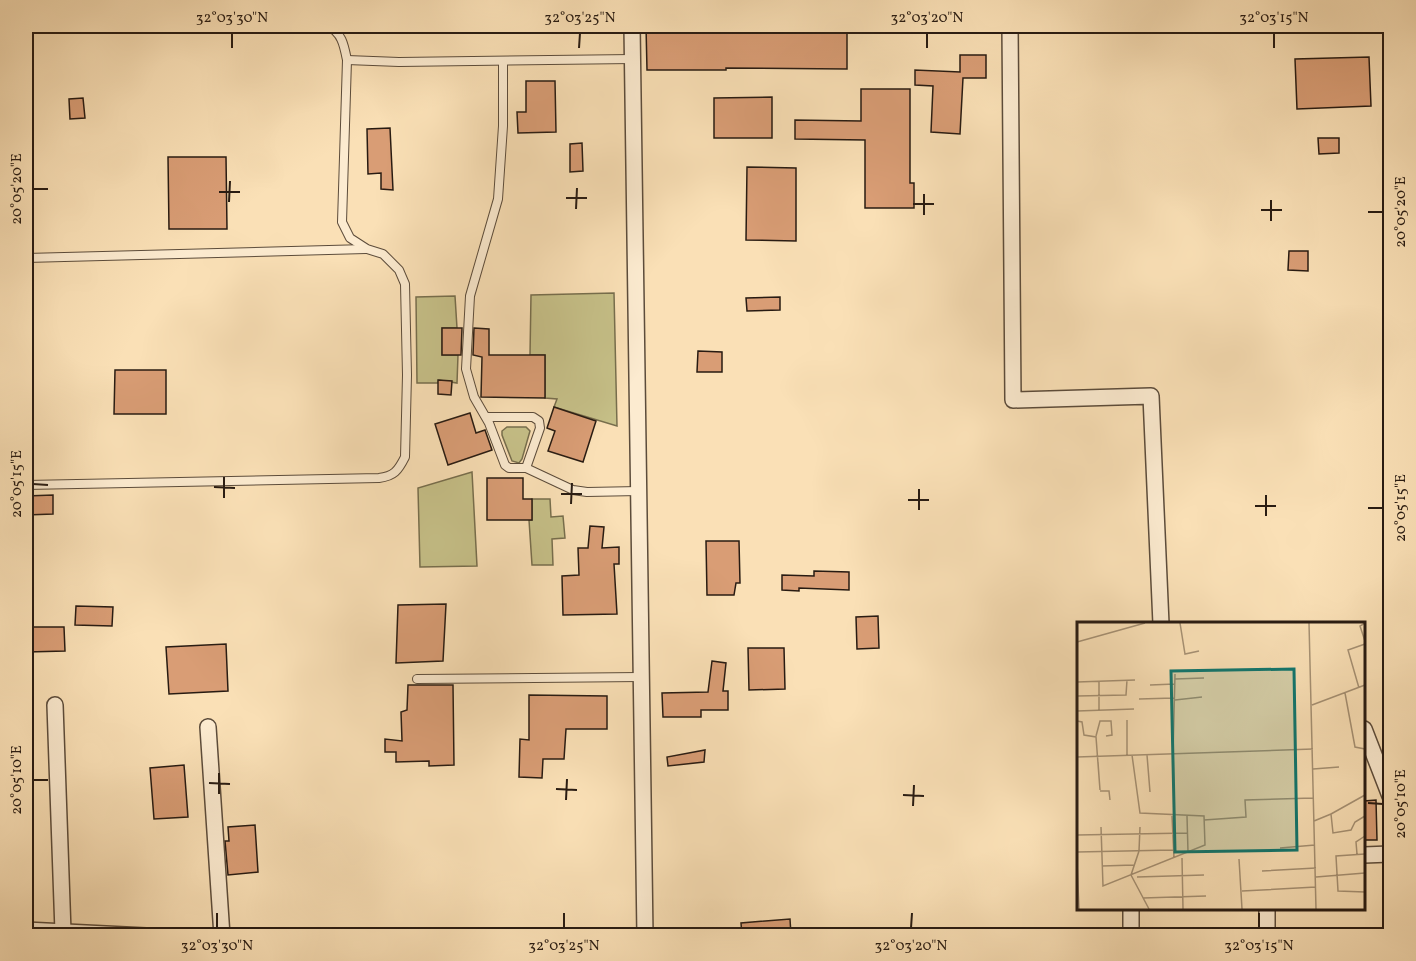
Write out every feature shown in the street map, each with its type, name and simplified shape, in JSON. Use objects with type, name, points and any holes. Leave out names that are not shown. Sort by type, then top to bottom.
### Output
[{"type":"street","points":[[632,26],[645,936]]},
{"type":"street","points":[[1010,26],[1013,400],[1151,396],[1161,622]]},
{"type":"street","points":[[55,705],[63,932]]},
{"type":"street","points":[[208,727],[222,936]]},
{"type":"street","points":[[1365,732],[1390,796]]},
{"type":"street","points":[[1365,855],[1390,854]]},
{"type":"street","points":[[1131,910],[1131,936]]},
{"type":"street","points":[[1267,910],[1267,936]]},
{"type":"street","points":[[26,930],[146,936]]},
{"type":"lane","points":[[26,26],[36,26]]},
{"type":"lane","points":[[26,485],[367,478],[391,476],[399,470],[405,457],[407,375],[405,284],[399,270],[383,254],[367,249],[350,237],[342,222],[347,60],[344,45],[337,30],[328,26]]},
{"type":"lane","points":[[347,60],[399,62],[633,60]]},
{"type":"lane","points":[[503,62],[498,199],[470,296],[466,369],[474,397],[486,417],[505,465],[509,468],[526,468],[573,490],[639,491]]},
{"type":"lane","points":[[26,258],[367,249]]},
{"type":"lane","points":[[486,417],[533,417],[539,421],[540,428],[526,468]]},
{"type":"lane","points":[[417,679],[641,677]]},
{"type":"shaded area","points":[[614,293],[617,426],[554,407],[557,399],[545,398],[545,355],[530,355],[531,295]]},
{"type":"shaded area","points":[[455,296],[457,328],[442,328],[442,355],[458,355],[457,383],[439,380],[438,383],[417,383],[416,297]]},
{"type":"shaded area","points":[[507,427],[526,427],[530,431],[519,463],[512,461],[502,435],[502,431]]},
{"type":"shaded area","points":[[472,472],[477,566],[420,567],[418,488]]},
{"type":"shaded area","points":[[532,499],[550,499],[551,517],[563,516],[565,538],[552,539],[553,565],[532,565],[529,520],[532,520]]},
{"type":"building","points":[[646,26],[847,26],[847,69],[647,70]]},
{"type":"building","points":[[960,55],[986,55],[986,78],[963,78],[960,134],[931,132],[933,86],[915,85],[915,70],[960,72]]},
{"type":"building","points":[[1369,57],[1371,106],[1297,109],[1295,59]]},
{"type":"building","points":[[526,81],[555,81],[556,132],[518,133],[517,112],[526,112]]},
{"type":"building","points":[[861,89],[910,89],[910,183],[914,183],[914,208],[865,208],[865,140],[795,139],[795,120],[861,121]]},
{"type":"building","points":[[772,97],[772,138],[714,138],[714,98]]},
{"type":"building","points":[[83,98],[85,118],[70,119],[69,99]]},
{"type":"building","points":[[390,128],[393,190],[381,189],[381,173],[368,174],[367,129]]},
{"type":"building","points":[[1318,138],[1339,138],[1339,153],[1319,154]]},
{"type":"building","points":[[582,143],[583,171],[570,172],[570,144]]},
{"type":"building","points":[[168,157],[226,157],[227,229],[169,229]]},
{"type":"building","points":[[747,167],[796,168],[796,241],[746,240]]},
{"type":"building","points":[[1289,251],[1308,251],[1308,271],[1288,270]]},
{"type":"building","points":[[780,297],[780,310],[747,311],[746,298]]},
{"type":"building","points":[[442,328],[462,328],[461,355],[442,355]]},
{"type":"building","points":[[474,328],[489,329],[489,355],[545,355],[545,398],[481,397],[482,357],[473,355]]},
{"type":"building","points":[[698,351],[722,352],[722,372],[697,372]]},
{"type":"building","points":[[115,370],[166,370],[166,414],[114,414]]},
{"type":"building","points":[[438,380],[452,381],[451,395],[438,394]]},
{"type":"building","points":[[554,407],[596,421],[583,462],[548,451],[555,431],[547,428]]},
{"type":"building","points":[[470,413],[476,433],[485,430],[492,450],[448,465],[435,424]]},
{"type":"building","points":[[487,478],[523,478],[523,499],[532,499],[532,520],[487,520]]},
{"type":"building","points":[[53,495],[53,514],[26,515],[26,496]]},
{"type":"building","points":[[590,526],[604,527],[602,548],[619,547],[619,564],[614,564],[617,614],[563,615],[562,576],[579,575],[578,548],[588,548]]},
{"type":"building","points":[[706,541],[739,541],[740,583],[736,583],[734,595],[707,595]]},
{"type":"building","points":[[814,571],[849,572],[849,590],[799,588],[799,591],[782,590],[782,575],[814,576]]},
{"type":"building","points":[[446,604],[443,661],[396,663],[398,605]]},
{"type":"building","points":[[76,606],[113,607],[112,626],[75,625]]},
{"type":"building","points":[[878,616],[879,648],[857,649],[856,617]]},
{"type":"building","points":[[27,627],[64,627],[65,651],[27,652]]},
{"type":"building","points":[[226,644],[228,691],[169,694],[166,647]]},
{"type":"building","points":[[748,648],[784,648],[785,689],[749,690]]},
{"type":"building","points":[[712,661],[726,663],[723,691],[728,691],[728,710],[701,710],[701,717],[663,717],[662,693],[708,692]]},
{"type":"building","points":[[408,685],[453,685],[454,765],[429,766],[429,761],[396,762],[396,752],[385,752],[385,739],[402,741],[401,712],[407,710]]},
{"type":"building","points":[[529,695],[607,696],[607,729],[566,729],[564,759],[543,759],[542,778],[519,777],[520,739],[529,740]]},
{"type":"building","points":[[705,750],[704,762],[668,766],[667,757]]},
{"type":"building","points":[[184,765],[188,817],[154,819],[150,768]]},
{"type":"building","points":[[1376,800],[1377,840],[1365,840],[1365,801]]},
{"type":"building","points":[[255,825],[258,872],[228,875],[225,841],[229,841],[228,827]]},
{"type":"building","points":[[790,919],[791,935],[742,936],[741,923]]}]
